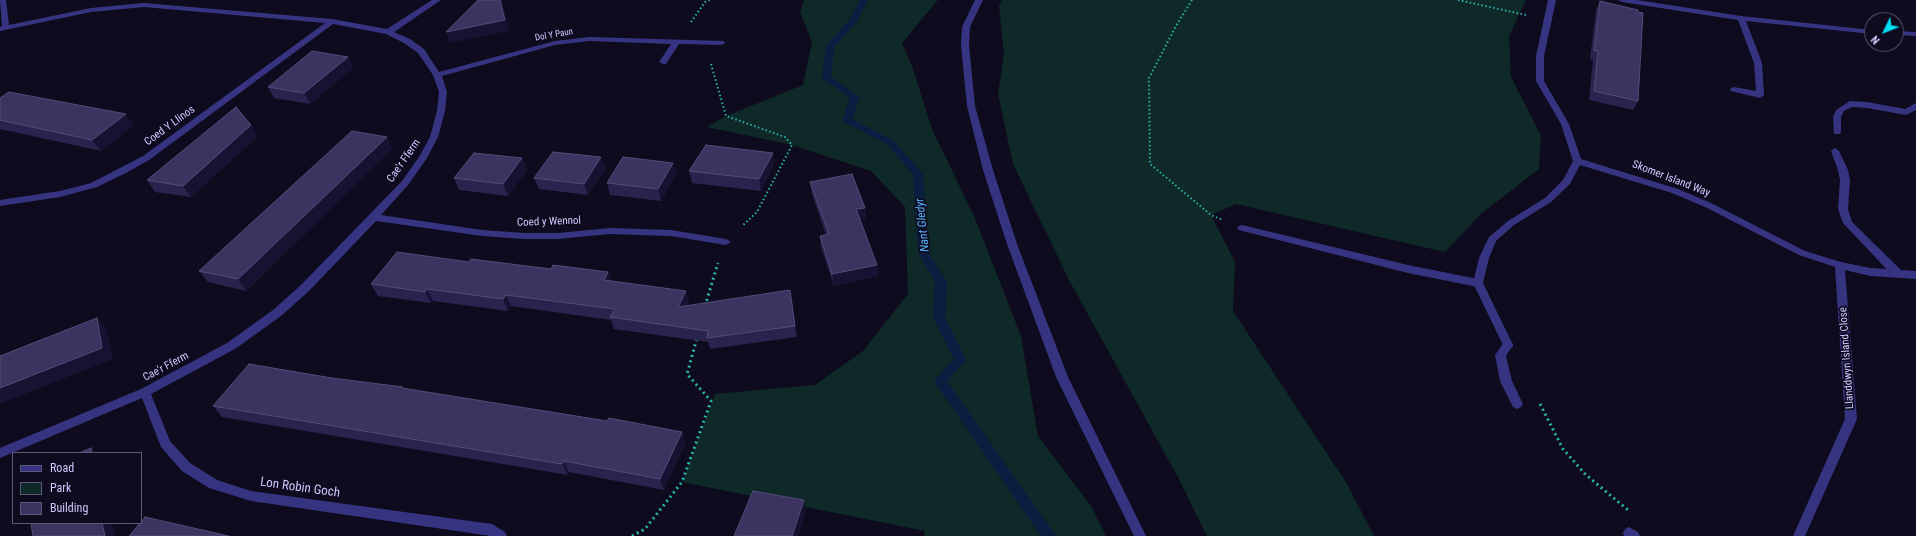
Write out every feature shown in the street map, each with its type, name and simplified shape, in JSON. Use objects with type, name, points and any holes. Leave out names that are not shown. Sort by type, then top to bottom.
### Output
[{"type":"street","points":[[2,0],[3,28]]},
{"type":"street","points":[[191,8],[200,0]]},
{"type":"street","points":[[388,32],[437,0]]},
{"type":"street","points":[[979,0],[966,27],[965,45],[971,106],[988,170],[1012,244],[1062,377],[1140,536]]},
{"type":"street","points":[[1517,404],[1506,381],[1500,355],[1508,345],[1478,283],[1484,258],[1492,239],[1511,223],[1548,200],[1567,182],[1577,161],[1565,124],[1540,81],[1540,56],[1552,0]]},
{"type":"street","points":[[1622,0],[1741,18],[1864,31]]},
{"type":"street","name":"Cae'r Fferm","points":[[0,453],[145,392],[231,346],[277,313],[305,288],[405,183],[423,158],[434,137],[441,111],[443,92],[437,75],[421,51],[407,41],[388,32],[332,21],[144,5],[115,7],[54,16],[3,28]]},
{"type":"street","points":[[1734,89],[1760,95],[1758,63],[1741,18]]},
{"type":"street","name":"Coed Y Llinos","points":[[0,203],[60,194],[94,185],[123,171],[146,158],[332,21]]},
{"type":"street","points":[[1904,33],[1916,34]]},
{"type":"street","name":"Dol Y Paun","points":[[437,75],[555,44],[589,39],[721,43]]},
{"type":"street","points":[[663,62],[677,41]]},
{"type":"street","points":[[1837,132],[1837,117],[1840,110],[1850,104],[1867,105],[1906,112],[1916,106]]},
{"type":"street","points":[[1835,151],[1843,170],[1845,180],[1843,209],[1848,223],[1898,274]]},
{"type":"street","name":"Skomer Island Way","points":[[1577,161],[1620,173],[1708,205],[1802,253],[1840,265],[1870,272],[1916,275]]},
{"type":"street","name":"Coed y Wennol","points":[[374,217],[482,233],[552,236],[610,231],[648,232],[671,233],[726,242]]},
{"type":"street","points":[[1242,228],[1408,269],[1478,283]]},
{"type":"street","name":"Llanddwyn Island Close","points":[[1799,536],[1851,419],[1840,265]]},
{"type":"street","name":"Lon Robin Goch","points":[[145,392],[165,444],[186,467],[213,484],[251,496],[492,530],[500,536]]},
{"type":"path","points":[[1192,0],[1176,26],[1149,78],[1150,164],[1211,215],[1242,228]]},
{"type":"path","points":[[1458,0],[1548,20]]},
{"type":"path","points":[[703,313],[726,242],[756,212],[792,145],[785,137],[726,116],[704,42]]},
{"type":"path","points":[[632,536],[645,529],[682,482],[711,401],[687,374],[697,336]]},
{"type":"path","points":[[1538,399],[1563,449],[1585,474],[1638,519],[1632,534]]},
{"type":"green space","points":[[804,0],[938,0],[902,43],[913,69],[932,129],[974,216],[1021,336],[1038,436],[1091,506],[1106,536],[924,536],[925,531],[682,482],[715,394],[815,385],[863,351],[908,294],[905,207],[871,171],[792,145],[707,127],[726,116],[803,85],[812,42],[800,12]]},
{"type":"green space","points":[[1002,0],[1526,0],[1509,36],[1511,77],[1541,136],[1539,169],[1482,213],[1445,252],[1236,204],[1211,215],[1235,262],[1233,311],[1347,484],[1374,536],[1207,536],[1179,479],[1070,282],[1013,164],[998,94],[1004,54],[999,6]]},
{"type":"building","points":[[478,0],[500,0],[505,20],[446,32]]},
{"type":"building","points":[[1600,1],[1638,10],[1638,12],[1643,13],[1638,101],[1594,91],[1598,51],[1594,50]]},
{"type":"building","points":[[312,51],[348,57],[304,93],[268,87]]},
{"type":"building","points":[[9,92],[126,114],[92,140],[0,120],[0,98]]},
{"type":"building","points":[[236,107],[251,125],[183,186],[147,180]]},
{"type":"building","points":[[352,131],[387,137],[238,279],[199,271]]},
{"type":"building","points":[[706,145],[773,153],[759,179],[689,171]]},
{"type":"building","points":[[553,152],[601,157],[584,184],[534,178]]},
{"type":"building","points":[[474,153],[522,158],[503,184],[454,178]]},
{"type":"building","points":[[623,157],[673,163],[658,189],[607,183]]},
{"type":"building","points":[[852,174],[865,208],[856,209],[877,265],[832,274],[820,236],[829,234],[810,182]]},
{"type":"building","points":[[397,252],[469,262],[471,259],[551,269],[553,265],[608,272],[604,280],[686,291],[678,307],[790,290],[795,326],[707,338],[708,331],[610,317],[615,309],[506,295],[503,299],[427,289],[425,292],[371,284]]},
{"type":"building","points":[[97,318],[102,348],[0,388],[0,356]]},
{"type":"building","points":[[249,364],[332,378],[403,387],[402,388],[607,421],[609,418],[682,432],[660,479],[564,461],[562,464],[213,406]]},
{"type":"building","points":[[91,448],[92,452],[81,452]]},
{"type":"building","points":[[753,491],[804,500],[792,536],[734,536]]},
{"type":"building","points":[[145,517],[229,536],[129,536],[139,524],[142,524]]},
{"type":"building","points":[[31,524],[102,524],[105,536],[33,536]]},
{"type":"waterway","name":"Nant Gledyr","points":[[864,0],[853,21],[830,46],[826,78],[855,97],[847,120],[890,142],[918,174],[923,252],[941,282],[939,317],[960,360],[940,381],[1049,536]]}]
